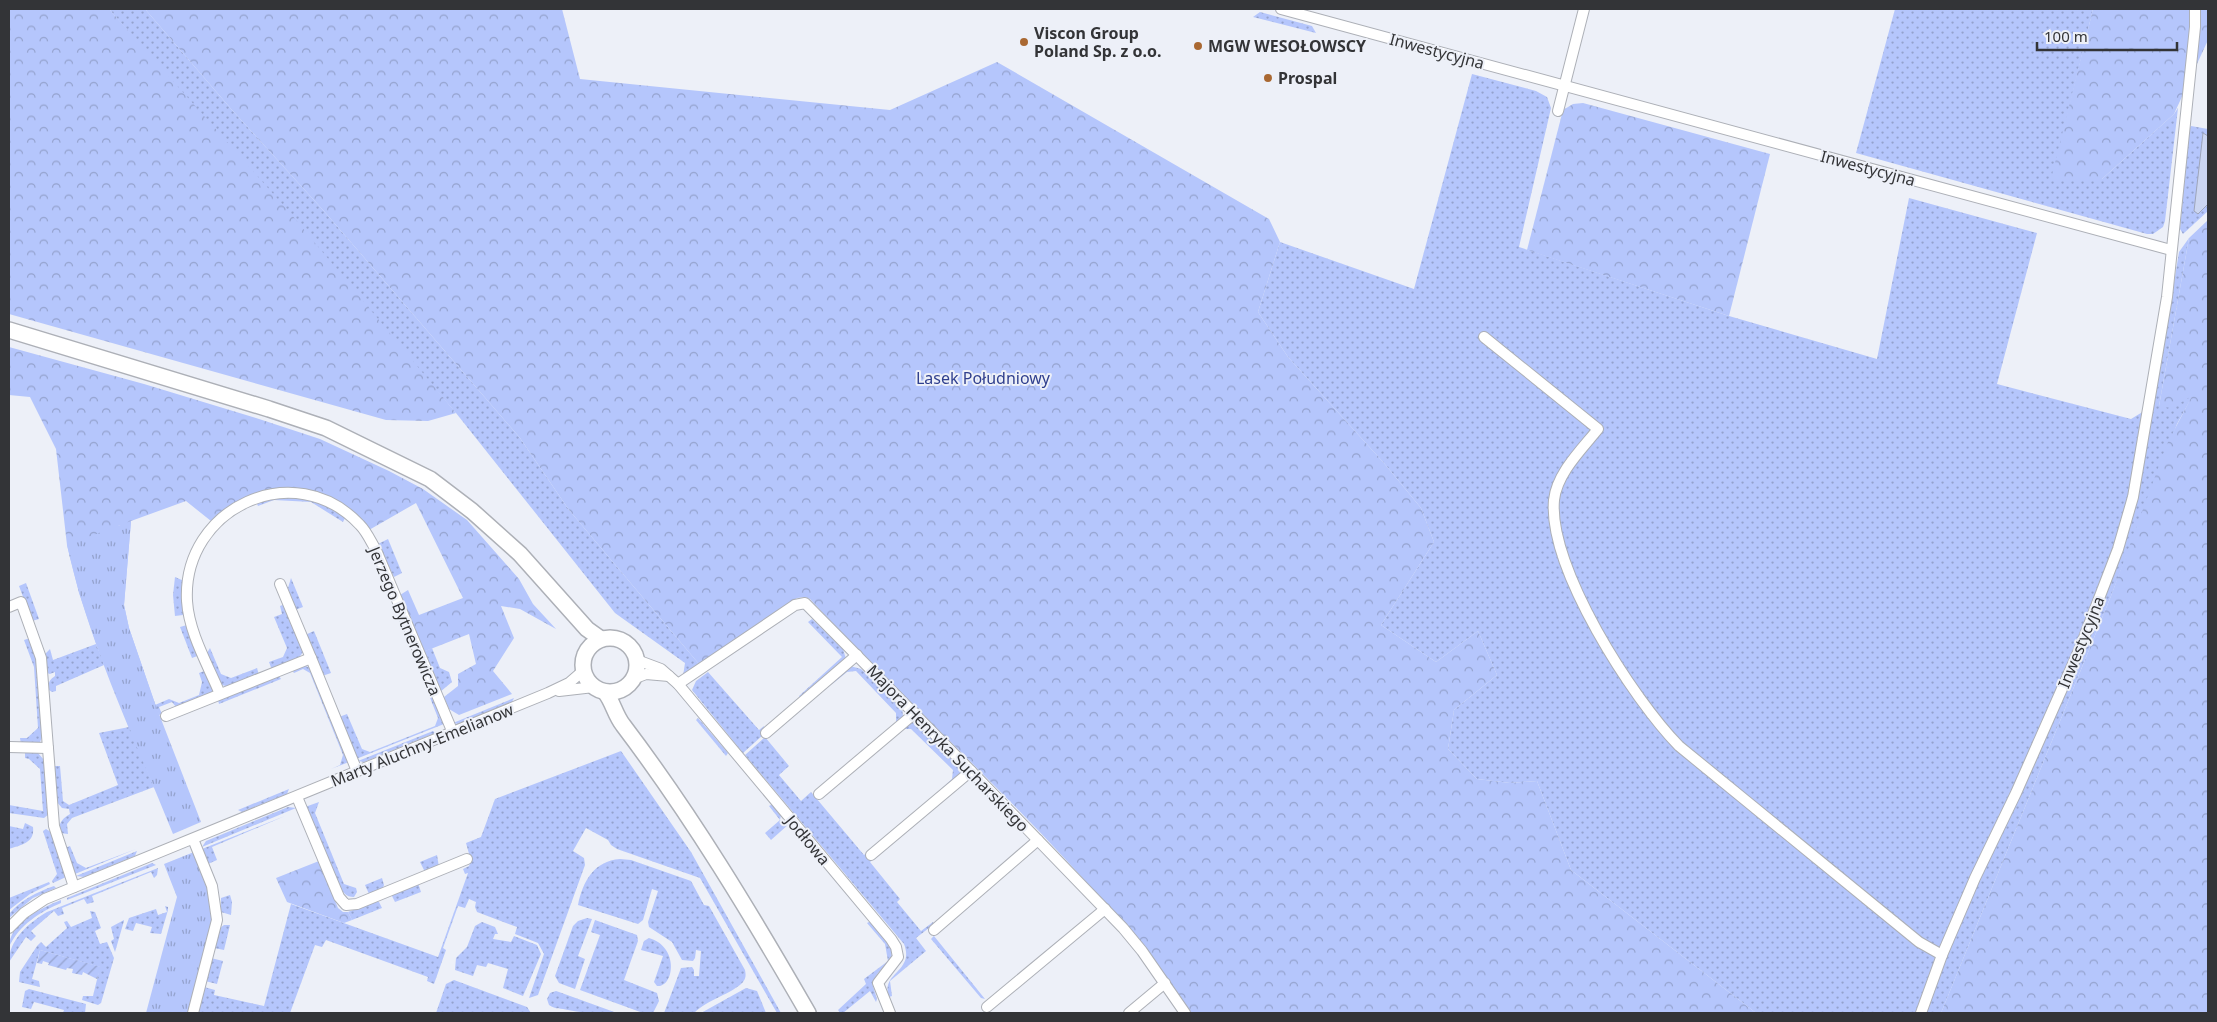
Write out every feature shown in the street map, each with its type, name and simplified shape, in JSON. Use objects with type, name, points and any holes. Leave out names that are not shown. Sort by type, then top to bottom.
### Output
[{"type":"main road","points":[[9,330],[326,428],[430,480],[472,511],[520,554],[587,629],[595,644]]},
{"type":"main road","points":[[637,743],[624,708],[628,684],[637,668],[637,660],[627,644],[610,638],[595,644],[585,655],[584,670],[588,680],[610,698],[621,722],[637,743],[761,931],[808,1013]]},
{"type":"main road","points":[[599,689],[609,692],[628,684]]},
{"type":"street","name":"Inwestycyjna","points":[[1280,9],[2171,250]]},
{"type":"street","points":[[1558,111],[1584,9]]},
{"type":"street","name":"Inwestycyjna","points":[[1922,1013],[1942,956],[1975,878],[2016,793],[2080,648],[2118,549],[2133,497],[2162,328],[2195,28],[2195,9]]},
{"type":"street","points":[[1484,336],[1598,429],[1571,464],[1558,485],[1554,499],[1555,518],[1561,547],[1578,595],[1622,671],[1656,719],[1679,746],[1919,942],[1942,956]]},
{"type":"street","name":"Jerzego Bytnerowicza","points":[[220,694],[189,613],[187,601],[189,573],[197,549],[212,526],[238,506],[266,495],[308,495],[328,502],[344,512],[359,524],[368,536],[376,550],[453,733]]},
{"type":"street","points":[[280,584],[357,771]]},
{"type":"street","points":[[9,606],[21,602],[41,658],[54,826],[74,887]]},
{"type":"street","name":"Majora Henryka Sucharskiego","points":[[678,684],[802,602],[820,617],[915,713],[1104,909],[1142,951],[1185,1013]]},
{"type":"street","points":[[766,734],[857,655]]},
{"type":"street","points":[[166,716],[310,658]]},
{"type":"street","name":"Jodłowa","points":[[637,660],[662,669],[678,684],[896,947],[898,958],[878,983],[890,1013]]},
{"type":"street","name":"Marty Aluchny-Emelianow","points":[[9,928],[35,904],[548,694],[569,683],[584,670]]},
{"type":"street","points":[[628,684],[646,674],[670,676]]},
{"type":"street","name":"Marty Aluchny-Emelianow","points":[[548,694],[599,689]]},
{"type":"street","points":[[819,794],[915,713]]},
{"type":"street","points":[[9,747],[48,748]]},
{"type":"street","points":[[871,854],[971,771]]},
{"type":"street","points":[[297,797],[338,897],[346,905],[357,904],[467,859]]},
{"type":"street","points":[[193,839],[213,889],[217,920],[194,1013]]},
{"type":"street","points":[[934,930],[1038,840]]},
{"type":"street","points":[[987,1007],[1104,909]]},
{"type":"street","points":[[1129,1013],[1165,983]]},
{"type":"green space","points":[[9,9],[109,9],[291,214],[456,413],[428,421],[386,420],[9,314]]},
{"type":"green space","points":[[109,9],[145,9],[232,110],[323,210],[520,438],[569,510],[699,664],[683,676],[685,663],[615,613],[456,413]]},
{"type":"green space","name":"Lasek Południowy","points":[[145,9],[562,9],[580,79],[890,110],[997,62],[1269,219],[1280,242],[1258,312],[1288,357],[1383,462],[1421,508],[1434,542],[1381,625],[1436,662],[1478,631],[1497,675],[1454,710],[1448,749],[1477,779],[1510,783],[1537,781],[1571,870],[1756,1013],[1191,1013],[1132,935],[1067,861],[810,599],[805,597],[797,598],[699,664],[569,510],[520,438],[323,210],[232,110]]},
{"type":"green space","points":[[1895,9],[2093,9],[2052,179],[2102,179],[2174,114],[2178,108],[2163,227],[2153,234],[2147,234],[1856,153]]},
{"type":"green space","points":[[2093,9],[2208,9],[2208,40],[2174,114],[2102,179],[2051,179]]},
{"type":"green space","points":[[1260,12],[1312,26],[1316,33],[1253,17]]},
{"type":"green space","points":[[1472,74],[1536,91],[1547,97],[1551,108],[1519,247],[1729,316],[1877,359],[1909,198],[2037,233],[1997,384],[2131,419],[2154,405],[2179,252],[2189,238],[2159,406],[2193,395],[2177,424],[2111,596],[1941,1013],[1756,1013],[1571,870],[1537,781],[1510,783],[1477,779],[1448,749],[1454,710],[1497,675],[1478,631],[1436,662],[1381,625],[1434,542],[1421,508],[1383,462],[1288,357],[1258,312],[1280,242],[1414,289]]},
{"type":"green space","points":[[1583,103],[1770,154],[1729,316],[1527,250],[1563,110],[1573,104]]},
{"type":"green space","points":[[2191,126],[2208,129],[2208,211],[2183,234],[2180,229],[2189,130]]},
{"type":"green space","points":[[2208,220],[2208,1013],[1941,1013],[2111,596],[2167,444],[2192,396],[2171,408],[2159,406],[2189,238]]},
{"type":"green space","points":[[9,347],[144,384],[256,418],[320,439],[389,471],[423,489],[467,520],[519,579],[533,604],[556,629],[520,609],[501,606],[514,638],[493,671],[512,694],[459,715],[449,709],[444,697],[458,686],[458,674],[476,664],[469,634],[423,652],[400,595],[408,590],[419,615],[463,598],[416,503],[369,530],[359,518],[335,501],[306,491],[275,489],[253,494],[228,508],[211,521],[186,501],[131,521],[124,605],[129,628],[159,715],[124,643],[122,525],[118,526],[97,646],[79,593],[67,545],[56,449],[30,397],[9,395]]},
{"type":"green space","points":[[267,498],[299,499],[317,502],[345,518],[343,522],[311,502],[274,500],[258,506],[256,502]]},
{"type":"green space","points":[[131,521],[124,605],[129,628],[154,701],[201,822],[173,834],[100,655],[76,582],[67,545]]},
{"type":"green space","points":[[388,539],[402,573],[394,577],[378,544]]},
{"type":"green space","points":[[175,577],[184,581],[185,613],[175,616],[173,595]]},
{"type":"green space","points":[[291,578],[303,607],[295,610],[288,588]]},
{"type":"green space","points":[[26,583],[39,619],[32,621],[19,586]]},
{"type":"green space","points":[[285,604],[303,652],[298,659],[272,670],[269,662],[283,657],[287,648],[274,617],[282,614],[280,606]]},
{"type":"green space","points":[[812,619],[843,649],[846,659],[801,699],[799,696],[842,657],[808,622]]},
{"type":"green space","points":[[187,625],[200,655],[192,658],[180,627]]},
{"type":"green space","points":[[314,631],[331,673],[322,676],[305,635]]},
{"type":"green space","points":[[29,639],[36,656],[43,735],[40,742],[36,744],[21,745],[20,738],[27,738],[38,728],[34,667],[24,640]]},
{"type":"green space","points":[[96,644],[154,787],[72,818],[67,824],[68,834],[60,833],[61,822],[70,814],[69,809],[62,808],[56,801],[54,766],[60,766],[63,801],[69,805],[118,785],[99,733],[129,727],[102,659],[104,665],[56,686],[56,691],[52,692],[49,690],[49,684],[50,680],[55,676],[55,672],[47,673],[44,655],[50,649],[53,660]]},
{"type":"green space","points":[[210,648],[221,674],[231,678],[257,668],[259,675],[229,687],[222,685],[207,653]]},
{"type":"green space","points":[[432,648],[440,668],[449,672],[452,682],[440,692],[423,652]]},
{"type":"green space","points":[[304,665],[310,668],[349,762],[331,769],[340,765],[343,755],[310,673],[303,669],[294,673],[292,669]]},
{"type":"green space","points":[[850,666],[861,669],[902,708],[903,716],[882,738],[880,736],[896,722],[896,713],[856,671],[847,672],[831,685]]},
{"type":"green space","points":[[207,670],[213,690],[211,694],[176,707],[172,702],[159,707],[162,714],[159,715],[155,705],[169,699],[179,703],[199,695],[202,682],[199,673]]},
{"type":"green space","points":[[708,672],[759,730],[764,726],[763,735],[743,753],[692,690],[696,681]]},
{"type":"green space","points":[[279,676],[281,679],[219,704],[218,700]]},
{"type":"green space","points":[[430,689],[444,724],[356,759],[339,717],[347,714],[362,749],[370,752],[435,726],[438,718],[427,690]]},
{"type":"green space","points":[[514,698],[512,702],[458,724],[453,723]]},
{"type":"green space","points":[[698,718],[728,753],[726,756],[696,720]]},
{"type":"green space","points":[[910,722],[917,723],[959,766],[960,772],[963,773],[928,801],[952,779],[953,770],[911,729],[904,729],[884,744]]},
{"type":"green space","points":[[433,731],[435,733],[364,762],[358,761]]},
{"type":"green space","points":[[765,737],[789,766],[779,775],[801,801],[811,792],[864,855],[877,844],[915,825],[870,862],[900,899],[897,902],[921,931],[933,922],[934,924],[916,938],[926,951],[890,981],[892,996],[889,997],[889,982],[905,961],[904,944],[745,755]]},
{"type":"green space","points":[[621,751],[691,852],[781,1013],[777,1013],[700,878],[617,849],[608,840],[586,828],[573,851],[584,858],[585,865],[538,995],[529,998],[544,954],[538,943],[515,934],[517,927],[477,912],[476,902],[469,899],[465,908],[458,906],[443,948],[446,950],[434,984],[427,981],[428,977],[326,940],[322,947],[315,945],[290,1013],[197,1013],[204,987],[215,990],[214,995],[264,1006],[291,904],[438,957],[468,873],[465,874],[463,869],[469,866],[471,861],[466,843],[481,837],[495,799]]},
{"type":"green space","points":[[25,753],[38,753],[44,760],[49,814],[44,818],[9,813],[9,805],[43,811],[40,769],[29,759],[25,758]]},
{"type":"green space","points":[[289,789],[287,794],[242,812],[238,810]]},
{"type":"green space","points":[[319,802],[315,813],[344,884],[356,888],[357,892],[354,897],[344,893],[338,885],[322,852],[305,807]]},
{"type":"green space","points":[[773,804],[781,815],[780,820],[769,806]]},
{"type":"green space","points":[[288,807],[296,808],[202,847],[206,841]]},
{"type":"green space","points":[[285,816],[212,847],[217,860],[208,864],[202,849]]},
{"type":"green space","points":[[780,820],[789,824],[771,840],[765,833]]},
{"type":"green space","points":[[25,823],[33,827],[32,837],[26,842],[9,849],[9,826],[23,829]]},
{"type":"green space","points":[[46,829],[51,832],[66,877],[53,883],[52,881],[57,874],[43,831]]},
{"type":"green space","points":[[70,846],[77,863],[86,868],[136,849],[75,874],[65,848]]},
{"type":"green space","points":[[137,851],[135,856],[84,877],[76,876]]},
{"type":"green space","points":[[194,852],[207,885],[213,922],[190,1013],[146,1013],[177,897],[164,864]]},
{"type":"green space","points":[[437,855],[439,867],[425,872],[420,862]]},
{"type":"green space","points":[[620,859],[631,860],[691,881],[704,905],[709,906],[745,970],[743,982],[694,1013],[664,1013],[681,968],[692,967],[694,976],[699,976],[701,951],[696,950],[693,961],[682,960],[672,942],[649,927],[648,922],[658,891],[652,889],[643,920],[638,924],[578,905],[583,888],[591,874],[603,864]]},
{"type":"green space","points":[[319,861],[338,908],[343,912],[348,912],[352,920],[344,923],[287,902],[276,878]]},
{"type":"green space","points":[[152,863],[156,865],[67,900],[67,898]]},
{"type":"green space","points":[[158,868],[157,875],[154,878],[151,872],[92,896],[94,902],[87,904],[84,899],[62,908],[64,914],[58,916],[54,911],[31,931],[36,936],[31,941],[26,937],[9,962],[12,946],[21,932],[47,912]]},
{"type":"green space","points":[[382,878],[384,885],[382,890],[369,894],[365,885]]},
{"type":"green space","points":[[49,882],[50,884],[30,894],[9,910],[9,898]]},
{"type":"green space","points":[[418,883],[421,892],[395,902],[391,894]]},
{"type":"green space","points":[[54,886],[56,888],[33,898],[9,918],[9,914],[24,901]]},
{"type":"green space","points":[[230,895],[232,902],[231,915],[221,912],[221,898]]},
{"type":"green space","points":[[61,900],[61,903],[38,915],[24,926],[9,947],[10,938],[21,923],[45,907]]},
{"type":"green space","points":[[376,901],[379,902],[382,908],[352,920],[348,912]]},
{"type":"green space","points":[[165,906],[168,907],[168,910],[161,934],[150,933],[152,927],[136,923],[133,931],[125,929],[129,918],[156,909],[158,915],[167,912]]},
{"type":"green space","points":[[90,911],[95,912],[101,928],[95,931],[100,944],[107,942],[114,958],[101,1003],[98,1005],[82,1000],[83,996],[93,996],[100,967],[40,950],[32,979],[39,981],[40,987],[19,982],[20,972],[41,942],[46,947],[67,928],[64,922],[67,921],[71,927],[92,918]]},
{"type":"green space","points":[[587,918],[592,919],[578,956],[585,959],[575,989],[559,983],[555,976],[573,926],[578,921]]},
{"type":"green space","points":[[124,920],[115,952],[111,941],[114,939],[111,927]]},
{"type":"green space","points":[[595,920],[637,935],[638,941],[624,980],[657,993],[659,1001],[653,1013],[643,1013],[580,990],[600,935],[591,932]]},
{"type":"green space","points":[[482,922],[495,927],[498,934],[495,934],[493,939],[511,942],[514,936],[537,945],[541,954],[523,996],[503,988],[508,969],[488,963],[486,967],[477,965],[473,976],[455,970],[456,958],[467,947],[475,926]]},
{"type":"green space","points":[[872,922],[891,948],[892,958],[878,973],[872,983],[877,999],[876,1002],[870,991],[843,1013],[840,1013],[838,1010],[866,984],[864,979],[888,961],[885,944],[867,923]]},
{"type":"green space","points":[[945,924],[947,925],[934,936],[985,999],[981,998],[931,939]]},
{"type":"green space","points":[[224,925],[230,925],[224,950],[214,948],[218,932]]},
{"type":"green space","points":[[649,938],[659,943],[666,950],[670,958],[670,974],[663,985],[657,986],[654,982],[663,956],[641,950],[644,941]]},
{"type":"green space","points":[[40,950],[101,967],[97,979],[83,972],[82,975],[72,973],[73,969],[67,968],[66,970],[48,965],[49,963],[43,961],[42,964],[37,963]]},
{"type":"green space","points":[[211,958],[223,961],[217,984],[205,981]]},
{"type":"green space","points":[[454,980],[527,1007],[531,1013],[436,1013],[446,984]]},
{"type":"green space","points":[[746,988],[757,991],[766,1013],[701,1013]]},
{"type":"green space","points":[[29,989],[86,1004],[85,1013],[63,1013],[64,1010],[34,1002],[31,1009],[22,1007],[25,991]]},
{"type":"green space","points":[[556,991],[617,1013],[586,1013],[554,1008],[549,1005],[547,999],[550,993]]},
{"type":"shaded area","points":[[2203,133],[2208,136],[2208,204],[2198,214],[2194,211]]},
{"type":"place","name":"Viscon Group Poland Sp. z o.o.","points":[[1024,42]]},
{"type":"place","name":"MGW WESOŁOWSCY","points":[[1198,46]]},
{"type":"place","name":"Prospal","points":[[1268,78]]}]
